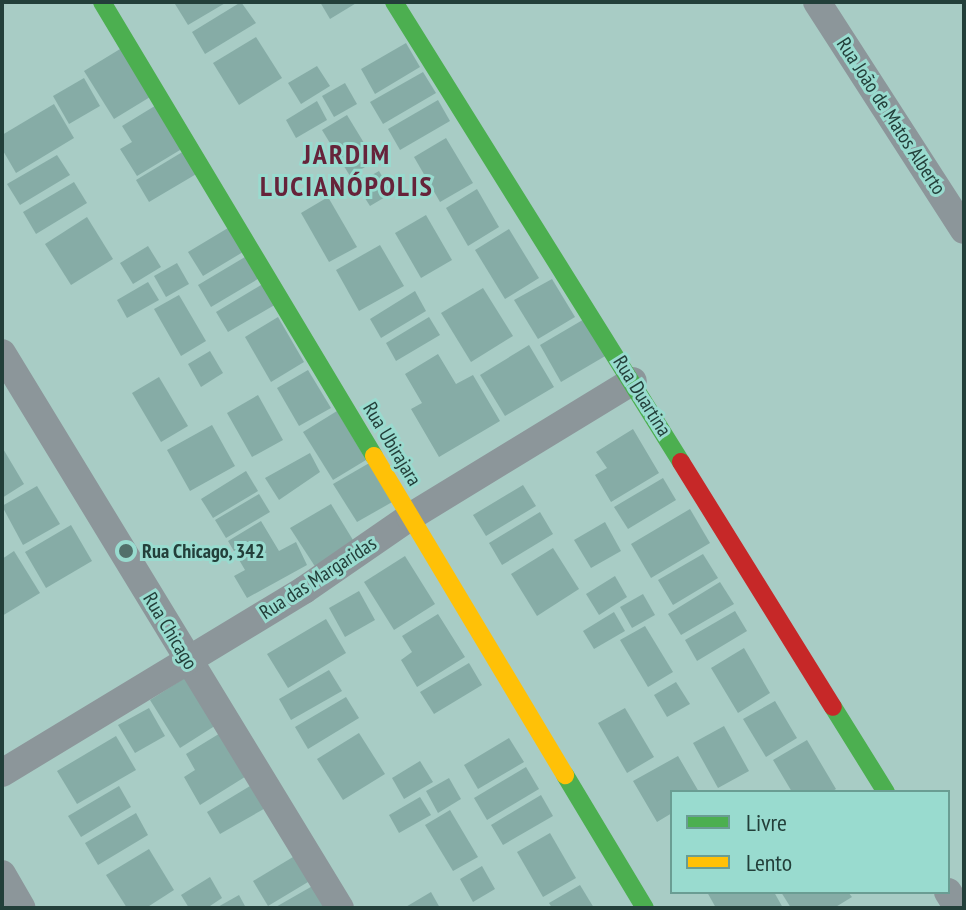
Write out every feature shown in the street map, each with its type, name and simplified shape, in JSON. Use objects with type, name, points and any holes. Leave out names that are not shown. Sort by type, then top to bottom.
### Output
[{"type":"street","name":"Rua Ubirajara","points":[[102,2],[645,908]]},
{"type":"street","name":"Rua Duartina","points":[[394,2],[633,381],[885,790]]},
{"type":"street","name":"Rua João de Matos Alberto","points":[[817,2],[964,230]]},
{"type":"street","name":"Rua Chicago","points":[[2,353],[340,908]]},
{"type":"street","name":"Rua das Margaridas","points":[[2,773],[304,590],[410,517],[633,381]]},
{"type":"street","points":[[2,874],[22,908]]},
{"type":"building","points":[[179,2],[227,2],[188,25],[175,4]]},
{"type":"building","points":[[241,2],[256,23],[205,54],[192,32]]},
{"type":"building","points":[[320,2],[358,2],[330,19]]},
{"type":"building","points":[[256,37],[282,78],[239,105],[213,63]]},
{"type":"building","points":[[406,43],[420,67],[375,94],[361,69]]},
{"type":"building","points":[[125,46],[155,94],[114,119],[84,71]]},
{"type":"building","points":[[317,66],[330,86],[301,104],[288,83]]},
{"type":"building","points":[[423,72],[436,93],[383,124],[370,102]]},
{"type":"building","points":[[84,78],[100,106],[69,124],[53,96]]},
{"type":"building","points":[[345,83],[357,104],[334,117],[322,96]]},
{"type":"building","points":[[438,100],[450,121],[400,150],[388,129]]},
{"type":"building","points":[[317,101],[327,120],[296,138],[286,120]]},
{"type":"building","points":[[54,104],[74,138],[16,173],[2,149],[2,135]]},
{"type":"building","points":[[158,104],[185,147],[137,176],[120,149],[132,142],[122,126]]},
{"type":"building","points":[[347,115],[375,161],[350,176],[322,130]]},
{"type":"building","points":[[446,138],[473,183],[440,202],[414,157]]},
{"type":"building","points":[[184,151],[198,173],[149,202],[136,180]]},
{"type":"building","points":[[57,155],[70,175],[20,205],[7,184]]},
{"type":"building","points":[[379,171],[392,193],[370,206],[356,184]]},
{"type":"building","points":[[74,182],[87,203],[36,234],[23,212]]},
{"type":"building","points":[[477,189],[499,227],[468,246],[446,208]]},
{"type":"building","points":[[328,197],[357,247],[329,262],[301,213]]},
{"type":"building","points":[[426,215],[452,260],[421,278],[395,233]]},
{"type":"building","points":[[87,217],[113,259],[71,285],[45,244]]},
{"type":"building","points":[[233,225],[248,249],[203,276],[188,252]]},
{"type":"building","points":[[509,229],[539,278],[505,299],[475,250]]},
{"type":"building","points":[[380,245],[404,286],[359,311],[336,270]]},
{"type":"building","points":[[148,246],[161,267],[133,284],[120,263]]},
{"type":"building","points":[[250,254],[263,276],[211,307],[198,285]]},
{"type":"building","points":[[177,263],[189,284],[166,297],[154,276]]},
{"type":"building","points":[[552,279],[575,317],[538,339],[514,300]]},
{"type":"building","points":[[148,282],[159,300],[127,318],[117,300]]},
{"type":"building","points":[[266,282],[278,303],[228,332],[216,312]]},
{"type":"building","points":[[483,288],[513,336],[471,362],[441,313]]},
{"type":"building","points":[[415,291],[426,311],[381,338],[370,319]]},
{"type":"building","points":[[179,295],[206,341],[181,356],[154,309]]},
{"type":"building","points":[[278,317],[304,362],[271,382],[245,337]]},
{"type":"building","points":[[429,317],[440,335],[396,361],[386,343]]},
{"type":"building","points":[[586,318],[607,355],[561,382],[540,345]]},
{"type":"building","points":[[529,345],[554,387],[505,416],[480,375]]},
{"type":"building","points":[[210,351],[223,373],[201,387],[188,364]]},
{"type":"building","points":[[438,354],[456,384],[473,375],[500,421],[439,457],[411,409],[422,403],[405,374]]},
{"type":"building","points":[[308,370],[331,408],[299,426],[277,388]]},
{"type":"building","points":[[159,377],[188,426],[161,442],[132,393]]},
{"type":"building","points":[[258,395],[283,440],[252,457],[227,413]]},
{"type":"building","points":[[337,411],[366,460],[333,480],[303,432]]},
{"type":"building","points":[[212,425],[235,466],[190,491],[167,450]]},
{"type":"building","points":[[633,429],[659,473],[611,502],[595,475],[607,468],[596,452]]},
{"type":"building","points":[[2,447],[24,484],[2,498]]},
{"type":"building","points":[[310,453],[320,472],[279,500],[265,478]]},
{"type":"building","points":[[371,462],[394,501],[357,522],[333,484]]},
{"type":"building","points":[[246,471],[258,491],[213,518],[201,499]]},
{"type":"building","points":[[663,478],[676,500],[628,529],[614,507]]},
{"type":"building","points":[[523,485],[536,506],[486,536],[473,515]]},
{"type":"building","points":[[37,486],[60,524],[23,545],[2,506]]},
{"type":"building","points":[[259,494],[270,512],[226,538],[215,520]]},
{"type":"building","points":[[331,504],[356,545],[316,568],[290,528]]},
{"type":"building","points":[[690,509],[710,543],[651,578],[631,544]]},
{"type":"building","points":[[540,512],[553,534],[502,565],[489,543]]},
{"type":"building","points":[[261,521],[279,551],[296,542],[307,565],[247,598],[234,576],[245,570],[228,541]]},
{"type":"building","points":[[605,522],[621,551],[591,568],[574,540]]},
{"type":"building","points":[[71,525],[92,561],[46,588],[25,552]]},
{"type":"building","points":[[553,548],[579,589],[537,616],[511,574]]},
{"type":"building","points":[[14,551],[40,593],[2,616],[2,559]]},
{"type":"building","points":[[703,554],[718,578],[673,605],[658,580]]},
{"type":"building","points":[[405,556],[435,604],[394,630],[364,582]]},
{"type":"building","points":[[615,576],[627,597],[599,615],[586,594]]},
{"type":"building","points":[[720,582],[734,604],[681,635],[668,614]]},
{"type":"building","points":[[359,591],[375,620],[345,637],[329,608]]},
{"type":"building","points":[[643,594],[655,615],[632,628],[620,607]]},
{"type":"building","points":[[735,611],[747,631],[697,661],[685,640]]},
{"type":"building","points":[[614,612],[625,631],[594,649],[583,631]]},
{"type":"building","points":[[438,614],[465,657],[417,687],[401,660],[412,652],[402,636]]},
{"type":"building","points":[[326,619],[346,653],[288,688],[267,654]]},
{"type":"building","points":[[645,626],[673,672],[648,687],[620,640]]},
{"type":"building","points":[[744,648],[770,693],[738,713],[711,668]]},
{"type":"building","points":[[469,663],[482,685],[434,714],[420,692]]},
{"type":"building","points":[[329,670],[342,691],[291,720],[279,699]]},
{"type":"building","points":[[191,674],[221,722],[180,748],[150,700]]},
{"type":"building","points":[[676,682],[690,704],[667,717],[654,695]]},
{"type":"building","points":[[346,697],[359,718],[308,749],[295,727]]},
{"type":"building","points":[[775,701],[797,738],[766,757],[743,719]]},
{"type":"building","points":[[149,708],[165,736],[135,753],[118,725]]},
{"type":"building","points":[[625,708],[654,757],[627,773],[598,723]]},
{"type":"building","points":[[724,726],[749,771],[718,788],[693,743]]},
{"type":"building","points":[[222,732],[248,775],[200,805],[184,777],[195,770],[186,754]]},
{"type":"building","points":[[359,733],[385,774],[343,800],[317,759]]},
{"type":"building","points":[[116,736],[136,770],[77,804],[57,771]]},
{"type":"building","points":[[509,738],[524,762],[478,789],[464,765]]},
{"type":"building","points":[[807,740],[836,789],[791,790],[773,760]]},
{"type":"building","points":[[678,756],[698,790],[670,790],[670,814],[657,822],[633,781]]},
{"type":"building","points":[[420,761],[433,782],[404,799],[392,778]]},
{"type":"building","points":[[526,767],[539,789],[487,820],[474,798]]},
{"type":"building","points":[[449,778],[461,799],[438,813],[426,791]]},
{"type":"building","points":[[255,783],[269,806],[220,834],[207,812]]},
{"type":"building","points":[[119,786],[131,807],[81,837],[68,816]]},
{"type":"building","points":[[541,795],[553,816],[503,845],[491,825]]},
{"type":"building","points":[[420,797],[431,815],[399,833],[389,815]]},
{"type":"building","points":[[450,810],[478,857],[453,871],[425,825]]},
{"type":"building","points":[[136,813],[148,835],[98,865],[85,843]]},
{"type":"building","points":[[550,833],[576,878],[543,897],[517,852]]},
{"type":"building","points":[[149,849],[174,890],[146,908],[127,908],[106,875]]},
{"type":"building","points":[[298,854],[313,879],[268,906],[253,881]]},
{"type":"building","points":[[482,866],[495,889],[473,902],[460,879]]},
{"type":"building","points":[[210,877],[222,898],[207,908],[189,908],[181,895]]},
{"type":"building","points":[[316,884],[329,905],[324,908],[274,908]]},
{"type":"building","points":[[580,885],[594,908],[552,908],[549,903]]},
{"type":"building","points":[[431,892],[440,908],[404,908]]},
{"type":"building","points":[[708,894],[775,894],[783,908],[716,908]]},
{"type":"building","points":[[782,894],[850,894],[852,897],[834,908],[791,908]]},
{"type":"building","points":[[239,895],[246,908],[216,908]]},
{"type":"traffic: fast","points":[[102,2],[374,456]]},
{"type":"traffic: fast","points":[[394,2],[681,462]]},
{"type":"traffic: fast","points":[[833,707],[885,790]]},
{"type":"traffic: fast","points":[[565,775],[645,908]]},
{"type":"traffic: slow","points":[[374,456],[565,775]]},
{"type":"traffic: jam","points":[[681,462],[833,707]]},
{"type":"place","name":"Rua Chicago, 342","points":[[126,551]]},
{"type":"district","name":"JARDIM LUCIANÓPOLIS","points":[[347,170]]}]
